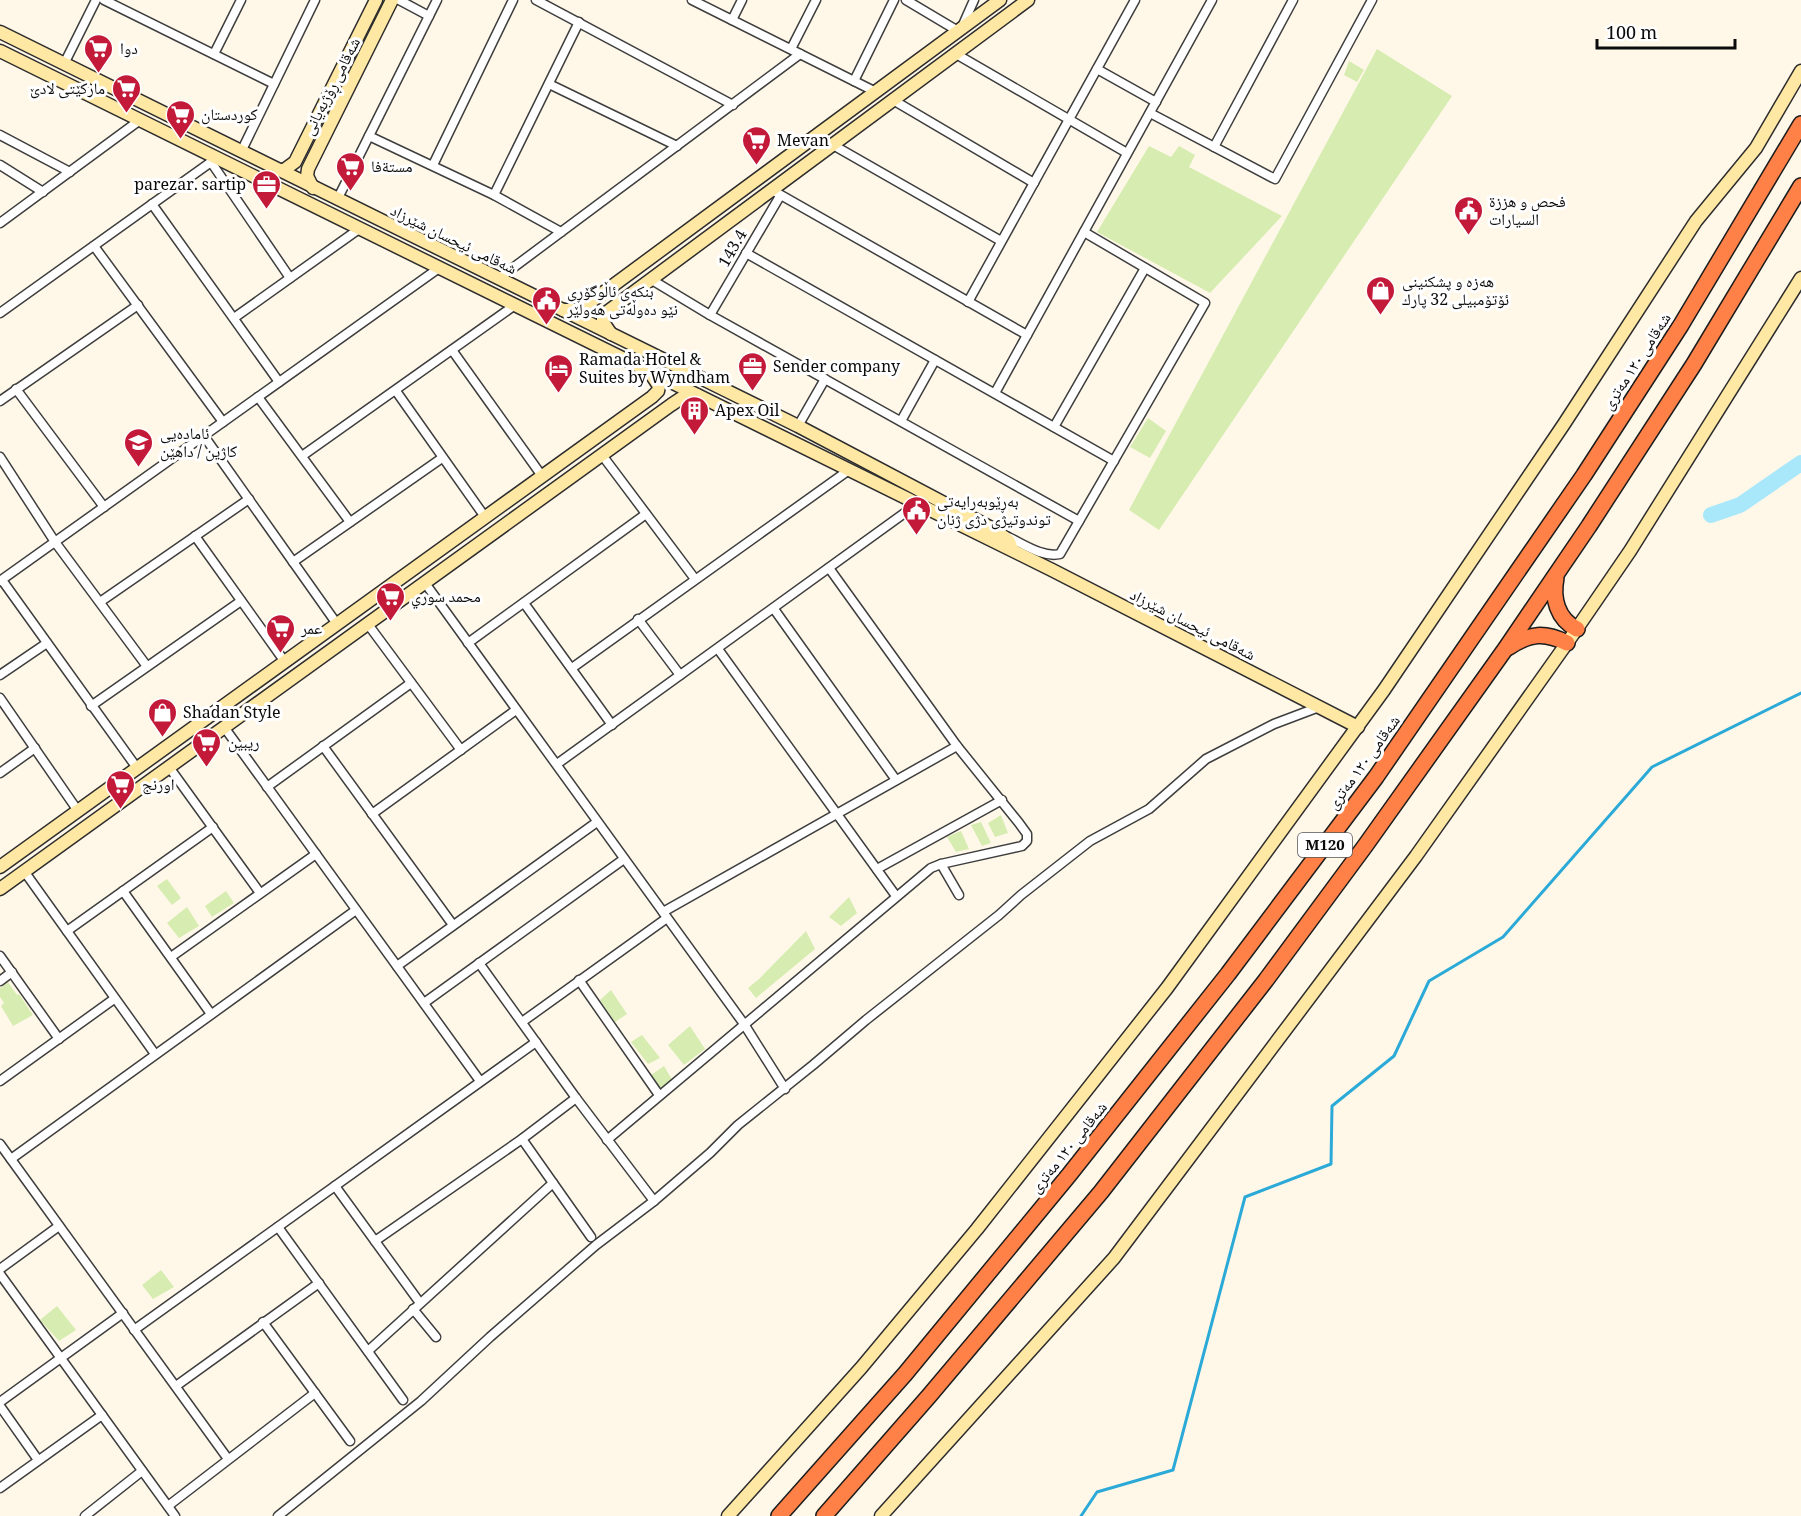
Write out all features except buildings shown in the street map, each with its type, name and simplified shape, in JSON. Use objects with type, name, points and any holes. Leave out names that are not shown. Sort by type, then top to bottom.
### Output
[{"type":"highway","name":"شەقامی ١٢٠ مەتری","points":[[779,1516],[905,1374],[1069,1175],[1228,974],[1376,777],[1591,465],[1681,325],[1801,124]]},
{"type":"highway","name":"M120","points":[[824,1516],[929,1396],[1108,1183],[1266,981],[1365,846],[1558,573],[1694,364],[1801,186]]},
{"type":"highway","points":[[1558,573],[1555,587],[1557,607],[1567,622],[1577,629]]},
{"type":"highway","points":[[1506,648],[1518,641],[1539,635],[1555,637],[1567,643]]},
{"type":"street","points":[[64,64],[96,0]]},
{"type":"street","points":[[104,0],[274,84]]},
{"type":"street","points":[[214,54],[241,0]]},
{"type":"street","points":[[240,152],[315,0]]},
{"type":"street","name":"شەقامی ڕۆژبەیانی","points":[[295,162],[376,0]]},
{"type":"street","name":"شەقامی ڕۆژبەیانی","points":[[308,169],[392,0]]},
{"type":"street","points":[[399,0],[429,16]]},
{"type":"street","points":[[338,200],[437,0]]},
{"type":"street","points":[[433,165],[513,0]]},
{"type":"street","points":[[536,0],[733,105]]},
{"type":"street","points":[[692,0],[876,92]]},
{"type":"street","points":[[732,20],[742,0]]},
{"type":"street","points":[[791,49],[816,0]]},
{"type":"street","points":[[854,81],[894,0]]},
{"type":"street","points":[[906,0],[960,30]]},
{"type":"street","points":[[960,30],[974,0]]},
{"type":"street","points":[[562,310],[576,310],[592,301],[1000,0]]},
{"type":"street","points":[[592,301],[592,310],[597,315],[603,315],[776,193],[857,127],[1028,0]]},
{"type":"street","points":[[968,302],[1135,0]]},
{"type":"street","points":[[995,393],[1212,0]]},
{"type":"street","points":[[1214,147],[1293,0]]},
{"type":"street","points":[[1150,113],[1275,178],[1372,0]]},
{"type":"street","points":[[495,195],[579,22]]},
{"type":"street","name":"شەقامی ئیحسان شێرزاد","points":[[0,32],[798,426],[997,531],[1009,541],[1014,551]]},
{"type":"street","name":"شەقامی ئیحسان شێرزاد","points":[[0,51],[140,120],[212,159],[383,240],[1014,551],[1358,727]]},
{"type":"street","points":[[498,279],[800,54]]},
{"type":"street","points":[[956,54],[1128,153]]},
{"type":"street","points":[[1097,69],[1156,102]]},
{"type":"street","points":[[728,1516],[846,1385],[977,1229],[1167,988],[1358,727],[1558,434],[1696,221],[1756,148],[1801,71]]},
{"type":"street","points":[[80,91],[88,75]]},
{"type":"street","points":[[549,84],[676,146]]},
{"type":"street","points":[[893,100],[1034,183]]},
{"type":"street","points":[[848,113],[857,127]]},
{"type":"street","points":[[0,223],[140,120]]},
{"type":"street","points":[[0,135],[70,172]]},
{"type":"street","points":[[369,136],[495,195],[561,232]]},
{"type":"street","points":[[834,145],[1001,241]]},
{"type":"street","points":[[0,313],[212,159],[290,278]]},
{"type":"street","points":[[277,170],[284,170],[295,162],[296,167],[300,170],[308,169],[307,176],[313,188]]},
{"type":"street","points":[[0,165],[43,192]]},
{"type":"street","points":[[776,193],[1027,335]]},
{"type":"street","name":"143.4","points":[[710,315],[746,253],[776,193]]},
{"type":"street","points":[[152,204],[279,382]]},
{"type":"street","points":[[383,240],[390,226]]},
{"type":"street","points":[[234,318],[359,229]]},
{"type":"street","points":[[997,531],[1053,556],[1060,554],[1205,303],[1084,232]]},
{"type":"street","points":[[94,246],[223,422]]},
{"type":"street","points":[[746,253],[1114,461]]},
{"type":"street","points":[[137,768],[1,581],[439,268]]},
{"type":"street","points":[[1054,427],[1145,268]]},
{"type":"street","points":[[881,1516],[1114,1258],[1416,856],[1577,629],[1681,472],[1801,278]]},
{"type":"street","points":[[652,280],[710,315],[1079,520]]},
{"type":"street","points":[[0,400],[138,305]]},
{"type":"street","points":[[302,456],[515,305]]},
{"type":"street","points":[[603,315],[604,325],[612,335]]},
{"type":"street","points":[[452,350],[542,476]]},
{"type":"street","points":[[901,421],[935,360]]},
{"type":"street","points":[[0,867],[652,397],[658,391],[659,386],[649,371]]},
{"type":"street","points":[[798,426],[825,379]]},
{"type":"street","points":[[16,389],[104,507]]},
{"type":"street","points":[[396,391],[485,517]]},
{"type":"street","points":[[0,889],[663,411],[683,397],[697,395]]},
{"type":"street","points":[[258,397],[350,522]]},
{"type":"street","points":[[652,397],[660,399],[663,411]]},
{"type":"street","points":[[757,424],[764,410]]},
{"type":"street","points":[[204,436],[337,624]]},
{"type":"street","points":[[602,455],[695,579]]},
{"type":"street","points":[[0,457],[55,542],[146,665]]},
{"type":"street","points":[[293,562],[442,458]]},
{"type":"street","points":[[572,668],[849,470]]},
{"type":"street","points":[[100,602],[249,500]]},
{"type":"street","points":[[556,764],[917,504]]},
{"type":"street","points":[[468,643],[646,514]]},
{"type":"street","points":[[195,536],[285,662]]},
{"type":"street","points":[[607,1140],[931,868],[1023,846],[1027,842],[1027,834],[957,746],[829,568]]},
{"type":"street","points":[[425,583],[744,1024],[785,1089]]},
{"type":"street","points":[[391,585],[401,600]]},
{"type":"street","points":[[91,706],[146,665],[241,601]]},
{"type":"street","points":[[524,603],[612,725]]},
{"type":"street","points":[[774,609],[896,780]]},
{"type":"street","points":[[638,619],[680,675]]},
{"type":"street","points":[[368,623],[461,750]]},
{"type":"street","points":[[0,675],[47,644]]},
{"type":"street","points":[[718,649],[896,896]]},
{"type":"street","points":[[267,787],[411,683]]},
{"type":"street","points":[[0,698],[78,811]]},
{"type":"street","points":[[278,1516],[421,1401],[490,1337],[596,1245],[710,1154],[738,1125],[1090,841],[1149,809],[1206,759],[1274,724],[1319,707]]},
{"type":"street","points":[[372,814],[516,710]]},
{"type":"street","points":[[224,727],[480,1081]]},
{"type":"street","points":[[323,746],[453,925]]},
{"type":"street","points":[[522,1022],[665,915],[957,746]]},
{"type":"street","points":[[0,773],[35,748]]},
{"type":"street","points":[[169,767],[260,892]]},
{"type":"street","points":[[110,787],[121,801]]},
{"type":"street","points":[[878,869],[1002,800]]},
{"type":"street","points":[[397,966],[597,822]]},
{"type":"street","points":[[67,931],[213,827]]},
{"type":"street","points":[[171,957],[316,854]]},
{"type":"street","points":[[424,1003],[624,859]]},
{"type":"street","points":[[941,864],[959,895]]},
{"type":"street","points":[[24,871],[155,1054]]},
{"type":"street","points":[[123,891],[211,1014]]},
{"type":"street","points":[[10,1159],[356,910]]},
{"type":"street","points":[[0,956],[59,1039]]},
{"type":"street","points":[[479,963],[576,1098],[654,1201]]},
{"type":"street","points":[[0,981],[12,972]]},
{"type":"street","points":[[579,980],[660,1095]]},
{"type":"street","points":[[0,1081],[114,999]]},
{"type":"street","points":[[134,1330],[536,1042]]},
{"type":"street","points":[[375,1242],[576,1098]]},
{"type":"street","points":[[522,1138],[591,1237]]},
{"type":"street","points":[[0,1144],[228,1459]]},
{"type":"street","points":[[368,1351],[553,1183]]},
{"type":"street","points":[[335,1186],[375,1242],[436,1337]]},
{"type":"street","points":[[0,1269],[59,1226]]},
{"type":"street","points":[[278,1227],[403,1400]]},
{"type":"street","points":[[0,1274],[175,1516]]},
{"type":"street","points":[[176,1386],[319,1283]]},
{"type":"street","points":[[38,1460],[0,1404],[123,1313]]},
{"type":"street","points":[[263,1322],[350,1441]]},
{"type":"street","points":[[168,1506],[315,1393]]},
{"type":"street","points":[[0,1488],[102,1415]]},
{"type":"street","points":[[85,1516],[142,1471]]},
{"type":"green space","points":[[1377,49],[1452,96],[1159,530],[1129,510]]},
{"type":"green space","points":[[1349,61],[1364,70],[1357,82],[1344,75]]},
{"type":"green space","points":[[1149,146],[1171,157],[1179,146],[1195,155],[1189,167],[1282,216],[1210,293],[1097,232]]},
{"type":"green space","points":[[1148,418],[1166,431],[1150,458],[1130,447]]},
{"type":"green space","points":[[1001,815],[1008,833],[995,837],[988,823]]},
{"type":"green space","points":[[981,822],[991,843],[982,846],[971,825]]},
{"type":"green space","points":[[961,831],[969,849],[956,852],[947,837]]},
{"type":"green space","points":[[167,879],[181,898],[172,905],[157,886]]},
{"type":"green space","points":[[226,891],[234,903],[212,917],[205,906]]},
{"type":"green space","points":[[849,897],[857,913],[841,926],[829,917]]},
{"type":"green space","points":[[187,907],[199,926],[179,938],[167,923]]},
{"type":"green space","points":[[806,931],[815,949],[756,998],[748,988]]},
{"type":"green space","points":[[8,982],[33,1015],[13,1026],[1,1006],[4,1003],[0,997],[0,988]]},
{"type":"green space","points":[[611,990],[627,1014],[615,1022],[600,1000]]},
{"type":"green space","points":[[690,1026],[705,1049],[684,1065],[668,1045]]},
{"type":"green space","points":[[642,1035],[660,1058],[648,1064],[631,1042]]},
{"type":"green space","points":[[664,1066],[673,1081],[661,1089],[651,1075]]},
{"type":"green space","points":[[161,1270],[174,1287],[153,1299],[142,1285]]},
{"type":"green space","points":[[57,1306],[76,1330],[59,1341],[40,1320]]},
{"type":"waterway","points":[[1711,515],[1740,505],[1801,463]]},
{"type":"waterway","points":[[1081,1516],[1097,1492],[1173,1470],[1245,1197],[1331,1164],[1332,1106],[1394,1056],[1429,981],[1503,937],[1652,767],[1801,693]]},
{"type":"place","name":"دوا","points":[[99,74]]},
{"type":"place","name":"مارکێتی لادێ","points":[[126,114]]},
{"type":"place","name":"كوردستان","points":[[180,140]]},
{"type":"place","name":"Mevan","points":[[756,166]]},
{"type":"place","name":"مستةفا","points":[[350,192]]},
{"type":"place","name":"parezar. sartip","points":[[267,210]]},
{"type":"place","name":"فحص و هززة السيارات","points":[[1468,236]]},
{"type":"place","name":"هه‌زه‌ و پشكنینی ئۆتۆمبیلی 32 پارك","points":[[1381,316]]},
{"type":"place","name":"بنکەی ئاڵوگۆڕی نێو دەوڵەتی هەولێر","points":[[546,326]]},
{"type":"place","name":"Sender company","points":[[752,392]]},
{"type":"place","name":"Ramada Hotel & Suites by Wyndham","points":[[558,394]]},
{"type":"place","name":"Apex Oil","points":[[694,436]]},
{"type":"place","name":"ئامادەيی کاژين / داهێن","points":[[139,468]]},
{"type":"place","name":"بەڕێوبەرایەتی توندوتیژی دژی ژنان","points":[[916,536]]},
{"type":"place","name":"محمد سوري","points":[[390,622]]},
{"type":"place","name":"عمر","points":[[280,654]]},
{"type":"place","name":"Shadan Style","points":[[162,738]]},
{"type":"place","name":"ريبين","points":[[207,768]]},
{"type":"place","name":"اورنج","points":[[121,810]]}]
